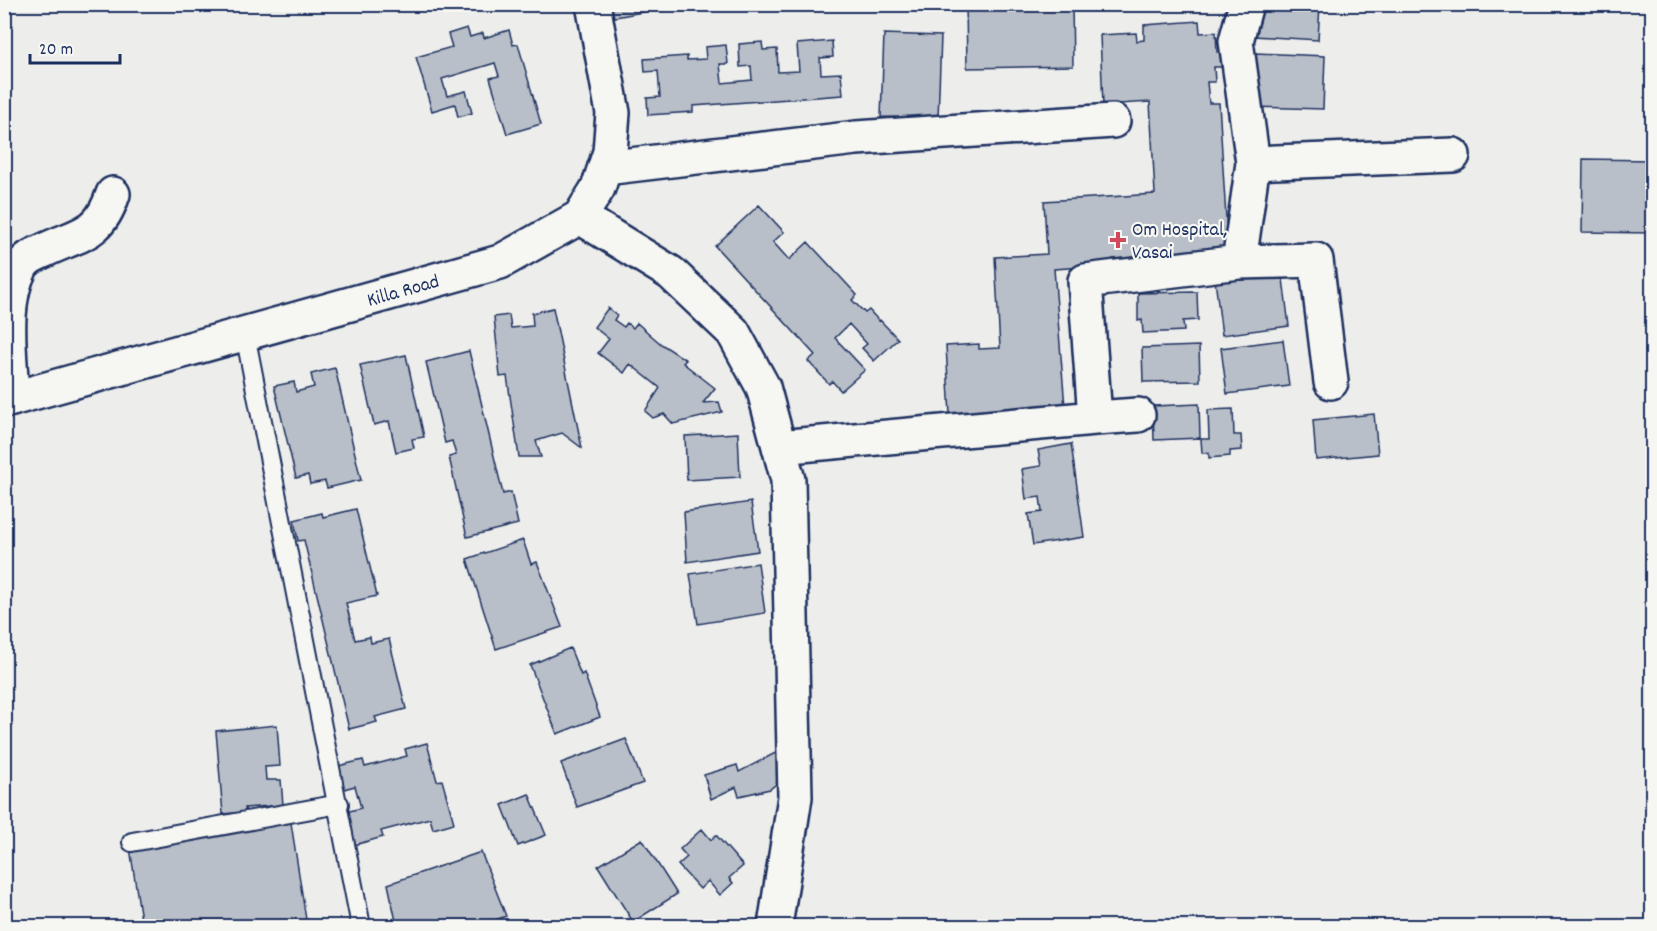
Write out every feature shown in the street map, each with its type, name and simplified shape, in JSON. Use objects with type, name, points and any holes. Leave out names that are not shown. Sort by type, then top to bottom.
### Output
[{"type":"street","name":"Killa Road","points":[[8,400],[500,262],[580,217],[598,189],[605,168],[610,152],[613,113],[592,4]]},
{"type":"street","points":[[1239,262],[1253,163],[1236,40],[1246,4]]},
{"type":"street","points":[[605,168],[856,138],[1113,121]]},
{"type":"street","points":[[1253,163],[1453,155]]},
{"type":"street","points":[[8,400],[10,313],[14,283],[22,265],[40,252],[88,233],[107,214],[113,194]]},
{"type":"street","points":[[580,217],[671,273],[733,332],[763,387],[788,480],[795,797],[775,927]]},
{"type":"street","points":[[1095,418],[1085,281],[1239,262],[1316,260],[1332,382]]},
{"type":"street","points":[[778,447],[1138,415]]},
{"type":"lane","points":[[245,334],[339,804],[361,927]]},
{"type":"lane","points":[[132,842],[339,804]]},
{"type":"building","points":[[602,4],[653,4],[654,10],[604,19]]},
{"type":"building","points":[[966,4],[1072,4],[1073,66],[967,68]]},
{"type":"building","points":[[1255,4],[1320,4],[1318,40],[1253,36]]},
{"type":"building","points":[[1199,21],[1200,33],[1216,32],[1217,52],[1224,51],[1225,67],[1214,67],[1215,82],[1207,82],[1209,103],[1219,103],[1228,251],[1113,259],[1113,265],[1054,269],[1065,407],[950,415],[946,346],[979,344],[979,349],[1000,348],[995,257],[1047,254],[1044,201],[1155,194],[1150,102],[1103,105],[1100,35],[1136,33],[1137,41],[1144,40],[1144,25]]},
{"type":"building","points":[[467,28],[470,37],[483,33],[484,38],[509,30],[513,45],[518,44],[541,124],[507,134],[490,78],[499,76],[495,63],[442,79],[447,96],[466,91],[472,113],[458,117],[455,104],[432,111],[416,57],[452,47],[448,34]]},
{"type":"building","points":[[884,34],[941,36],[938,119],[881,117]]},
{"type":"building","points":[[832,41],[833,57],[820,58],[821,74],[841,73],[843,95],[693,106],[693,112],[648,115],[647,98],[660,97],[658,71],[645,72],[644,59],[687,56],[687,60],[706,59],[705,47],[726,45],[728,64],[720,64],[722,83],[752,80],[751,66],[740,67],[739,44],[762,42],[763,50],[777,49],[778,72],[799,71],[797,44]]},
{"type":"building","points":[[1255,53],[1325,56],[1323,109],[1253,107]]},
{"type":"building","points":[[1583,159],[1652,160],[1652,233],[1582,232]]},
{"type":"building","points":[[759,205],[784,232],[773,242],[789,260],[808,242],[857,295],[852,300],[865,313],[869,310],[898,339],[874,361],[862,348],[867,344],[849,324],[835,338],[865,370],[841,391],[832,381],[829,384],[808,361],[815,355],[715,246]]},
{"type":"building","points":[[1282,271],[1289,326],[1222,335],[1215,280]]},
{"type":"building","points":[[1197,292],[1198,320],[1183,321],[1184,331],[1143,333],[1142,320],[1138,321],[1138,293]]},
{"type":"building","points":[[553,308],[582,448],[562,433],[536,441],[541,457],[519,457],[507,376],[500,377],[494,317],[509,315],[511,328],[533,326],[532,313]]},
{"type":"building","points":[[608,308],[617,315],[614,320],[624,327],[627,323],[633,328],[637,323],[661,344],[686,360],[683,363],[715,388],[703,403],[719,402],[722,412],[673,424],[664,414],[653,418],[645,411],[660,388],[630,364],[624,373],[598,353],[609,339],[594,327]]},
{"type":"building","points":[[1283,340],[1289,386],[1227,394],[1221,348]]},
{"type":"building","points":[[1199,346],[1200,381],[1143,382],[1142,348]]},
{"type":"building","points":[[469,351],[503,494],[511,492],[518,524],[467,537],[449,457],[456,455],[452,441],[445,443],[426,362]]},
{"type":"building","points":[[406,355],[424,437],[412,439],[414,448],[396,452],[389,421],[374,425],[360,365]]},
{"type":"building","points":[[335,368],[361,480],[327,488],[325,481],[310,484],[308,475],[296,478],[274,386],[294,382],[296,392],[314,387],[311,374]]},
{"type":"building","points":[[1199,404],[1200,438],[1154,440],[1153,406]]},
{"type":"building","points":[[1233,409],[1234,435],[1241,435],[1242,450],[1230,451],[1230,456],[1209,458],[1209,453],[1202,453],[1201,439],[1209,439],[1208,410]]},
{"type":"building","points":[[1374,414],[1378,454],[1316,460],[1313,420]]},
{"type":"building","points":[[738,433],[740,477],[687,480],[685,436]]},
{"type":"building","points":[[1071,444],[1084,537],[1033,545],[1028,514],[1042,512],[1040,497],[1026,499],[1022,469],[1041,466],[1038,450]]},
{"type":"building","points":[[751,502],[758,551],[687,562],[684,512]]},
{"type":"building","points":[[356,509],[377,596],[346,603],[355,640],[370,637],[371,643],[389,639],[406,709],[375,717],[377,722],[349,729],[304,540],[298,541],[294,520],[322,513],[323,517]]},
{"type":"building","points":[[523,540],[531,564],[537,562],[562,627],[496,649],[467,559]]},
{"type":"building","points":[[758,563],[765,613],[698,624],[690,574]]},
{"type":"building","points":[[570,648],[581,675],[584,673],[600,717],[557,734],[530,665]]},
{"type":"building","points":[[277,725],[280,766],[265,767],[266,780],[281,780],[283,805],[245,808],[246,812],[223,814],[216,731]]},
{"type":"building","points":[[626,739],[643,783],[577,807],[561,763]]},
{"type":"building","points":[[427,743],[437,781],[442,780],[454,823],[433,829],[430,818],[381,831],[383,837],[354,845],[346,812],[361,808],[355,786],[340,790],[334,767],[363,760],[365,767],[407,756],[405,749]]},
{"type":"building","points":[[783,749],[793,770],[770,789],[739,796],[736,787],[711,799],[704,775],[737,765],[739,772]]},
{"type":"building","points":[[529,794],[546,835],[518,846],[502,805]]},
{"type":"building","points":[[291,823],[307,926],[142,926],[130,848]]},
{"type":"building","points":[[702,829],[711,840],[716,835],[743,866],[729,878],[733,883],[720,895],[708,881],[700,889],[678,865],[687,857],[680,849]]},
{"type":"building","points":[[642,839],[677,894],[633,922],[598,866]]},
{"type":"building","points":[[481,852],[506,916],[480,926],[397,926],[388,884]]},
{"type":"place","name":"Om Hospital, Vasai","points":[[1118,240]]}]
